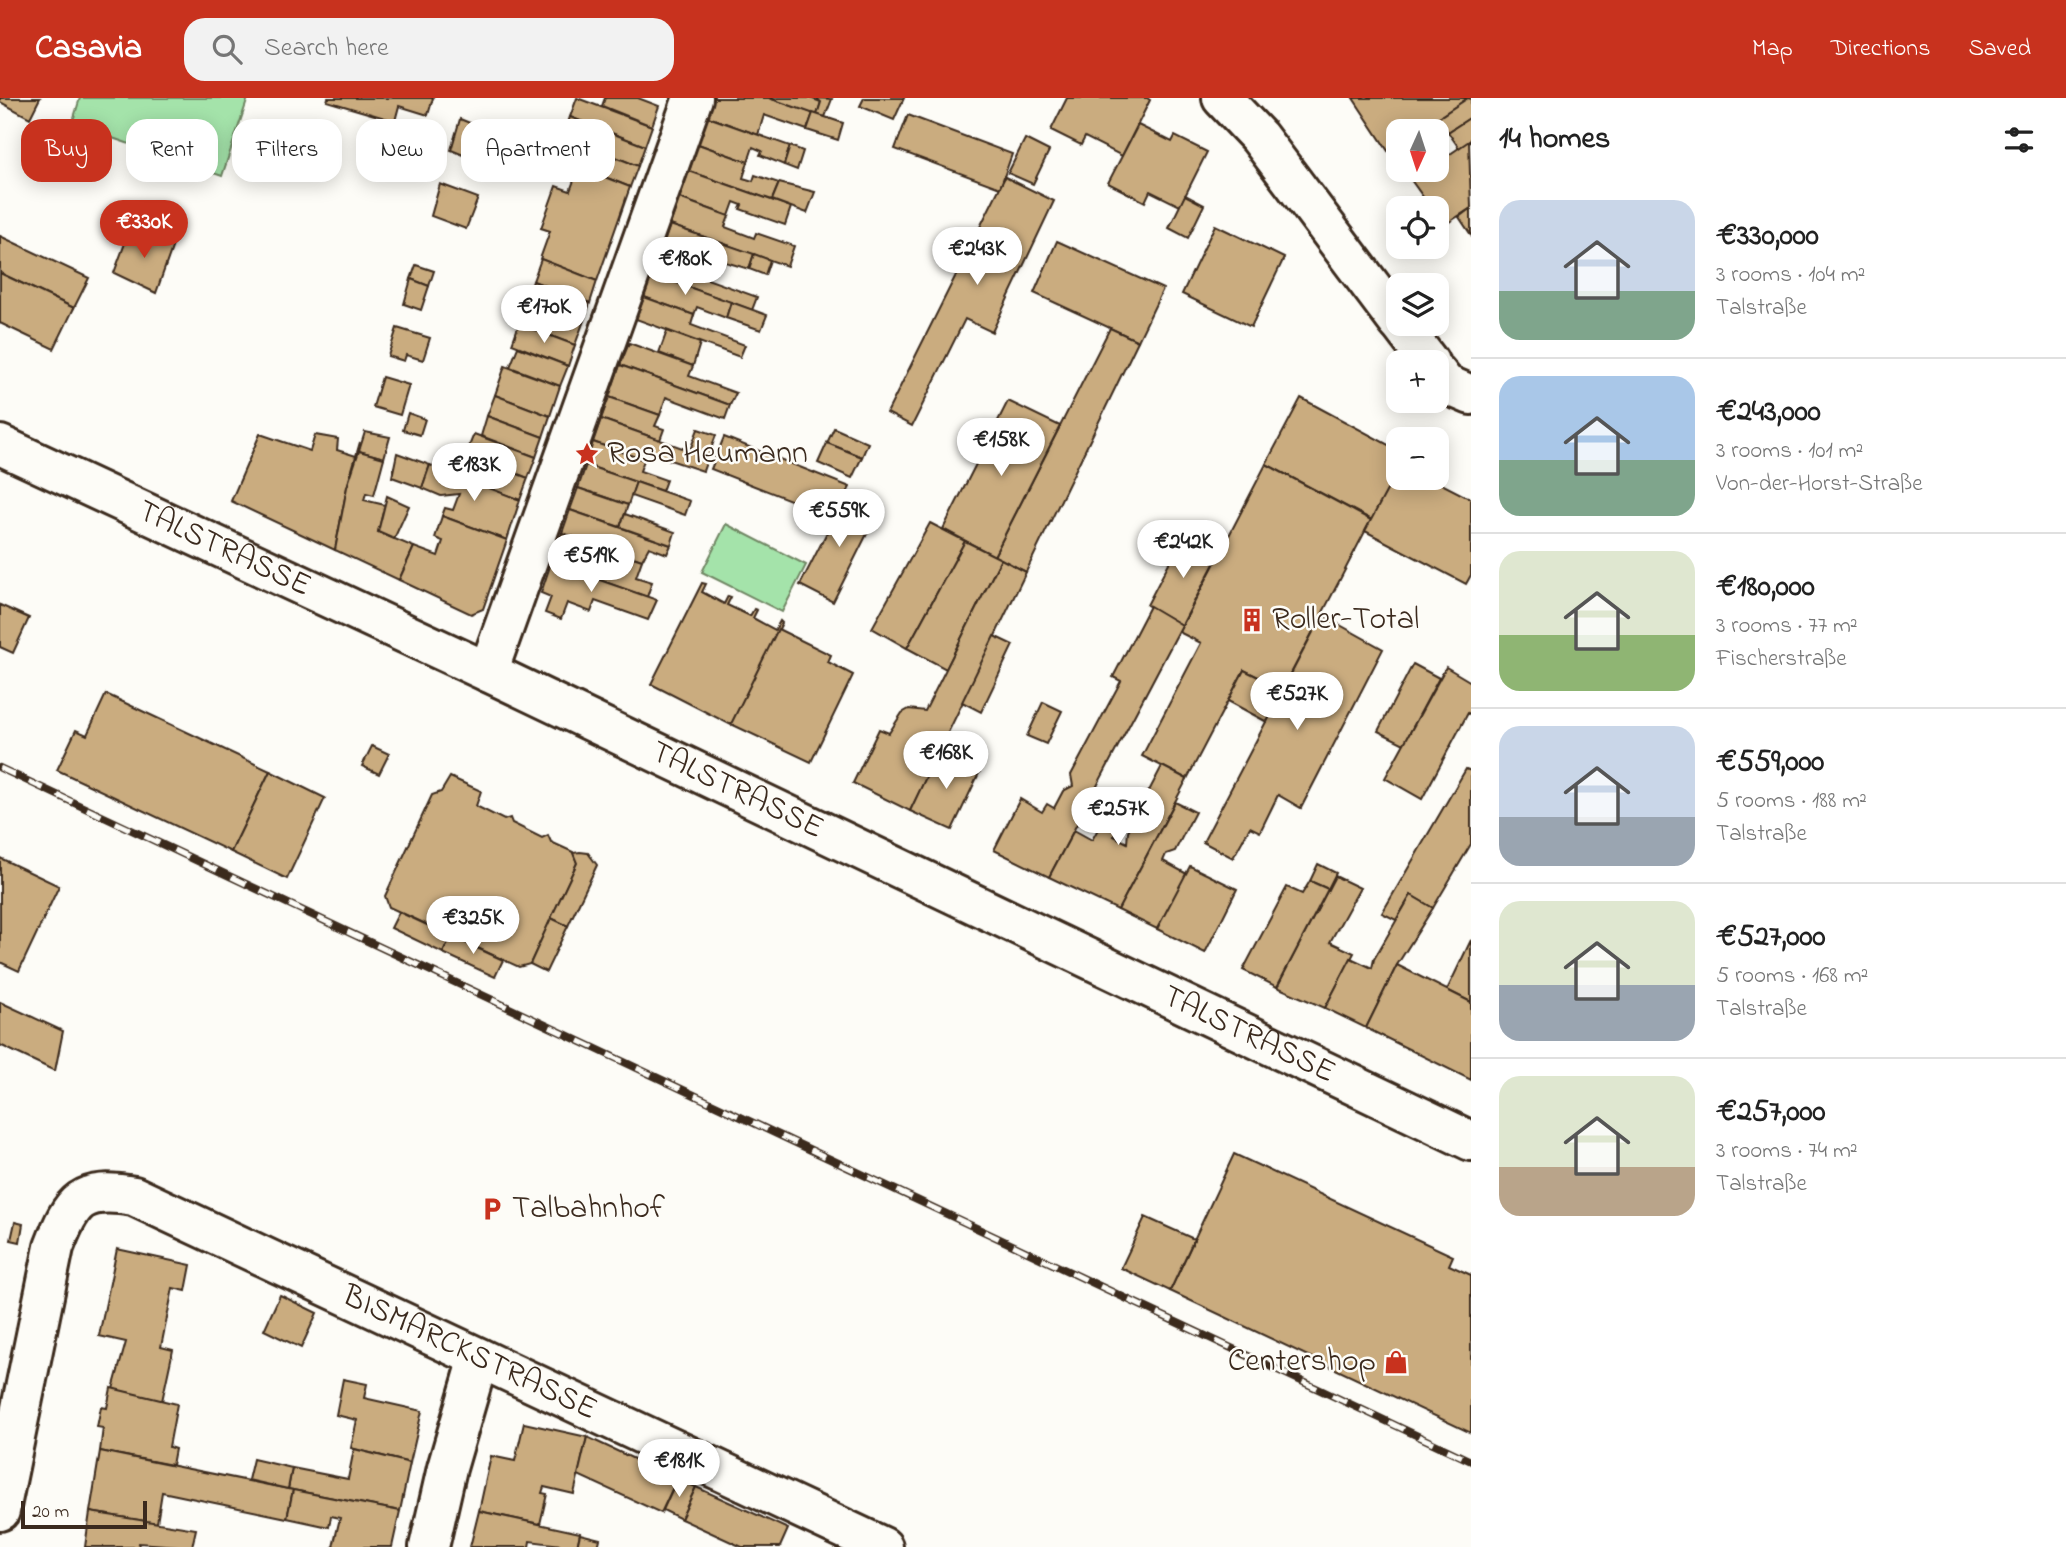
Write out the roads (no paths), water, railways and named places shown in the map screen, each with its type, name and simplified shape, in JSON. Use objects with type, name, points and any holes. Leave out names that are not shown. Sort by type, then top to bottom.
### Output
[{"type":"street","points":[[488,672],[693,98]]},
{"type":"street","points":[[1223,98],[1259,136],[1386,306]]},
{"type":"street","points":[[1409,336],[1420,350]]},
{"type":"street","points":[[1449,386],[1471,395]]},
{"type":"street","name":"TALSTRASSE","points":[[0,446],[488,672],[1471,1141]]},
{"type":"street","name":"BISMARCKSTRASSE","points":[[0,1511],[54,1247],[67,1214],[77,1201],[91,1193],[112,1192],[134,1196],[883,1547]]},
{"type":"street","points":[[429,1547],[447,1468],[479,1358]]},
{"type":"railway","points":[[0,768],[1471,1461]]},
{"type":"place","name":"Rosa Heumann","points":[[587,454]]},
{"type":"place","name":"Roller-Total","points":[[1252,620]]},
{"type":"place","name":"Talbahnhof","points":[[492,1209]]},
{"type":"place","name":"Centershop","points":[[1396,1362]]}]
